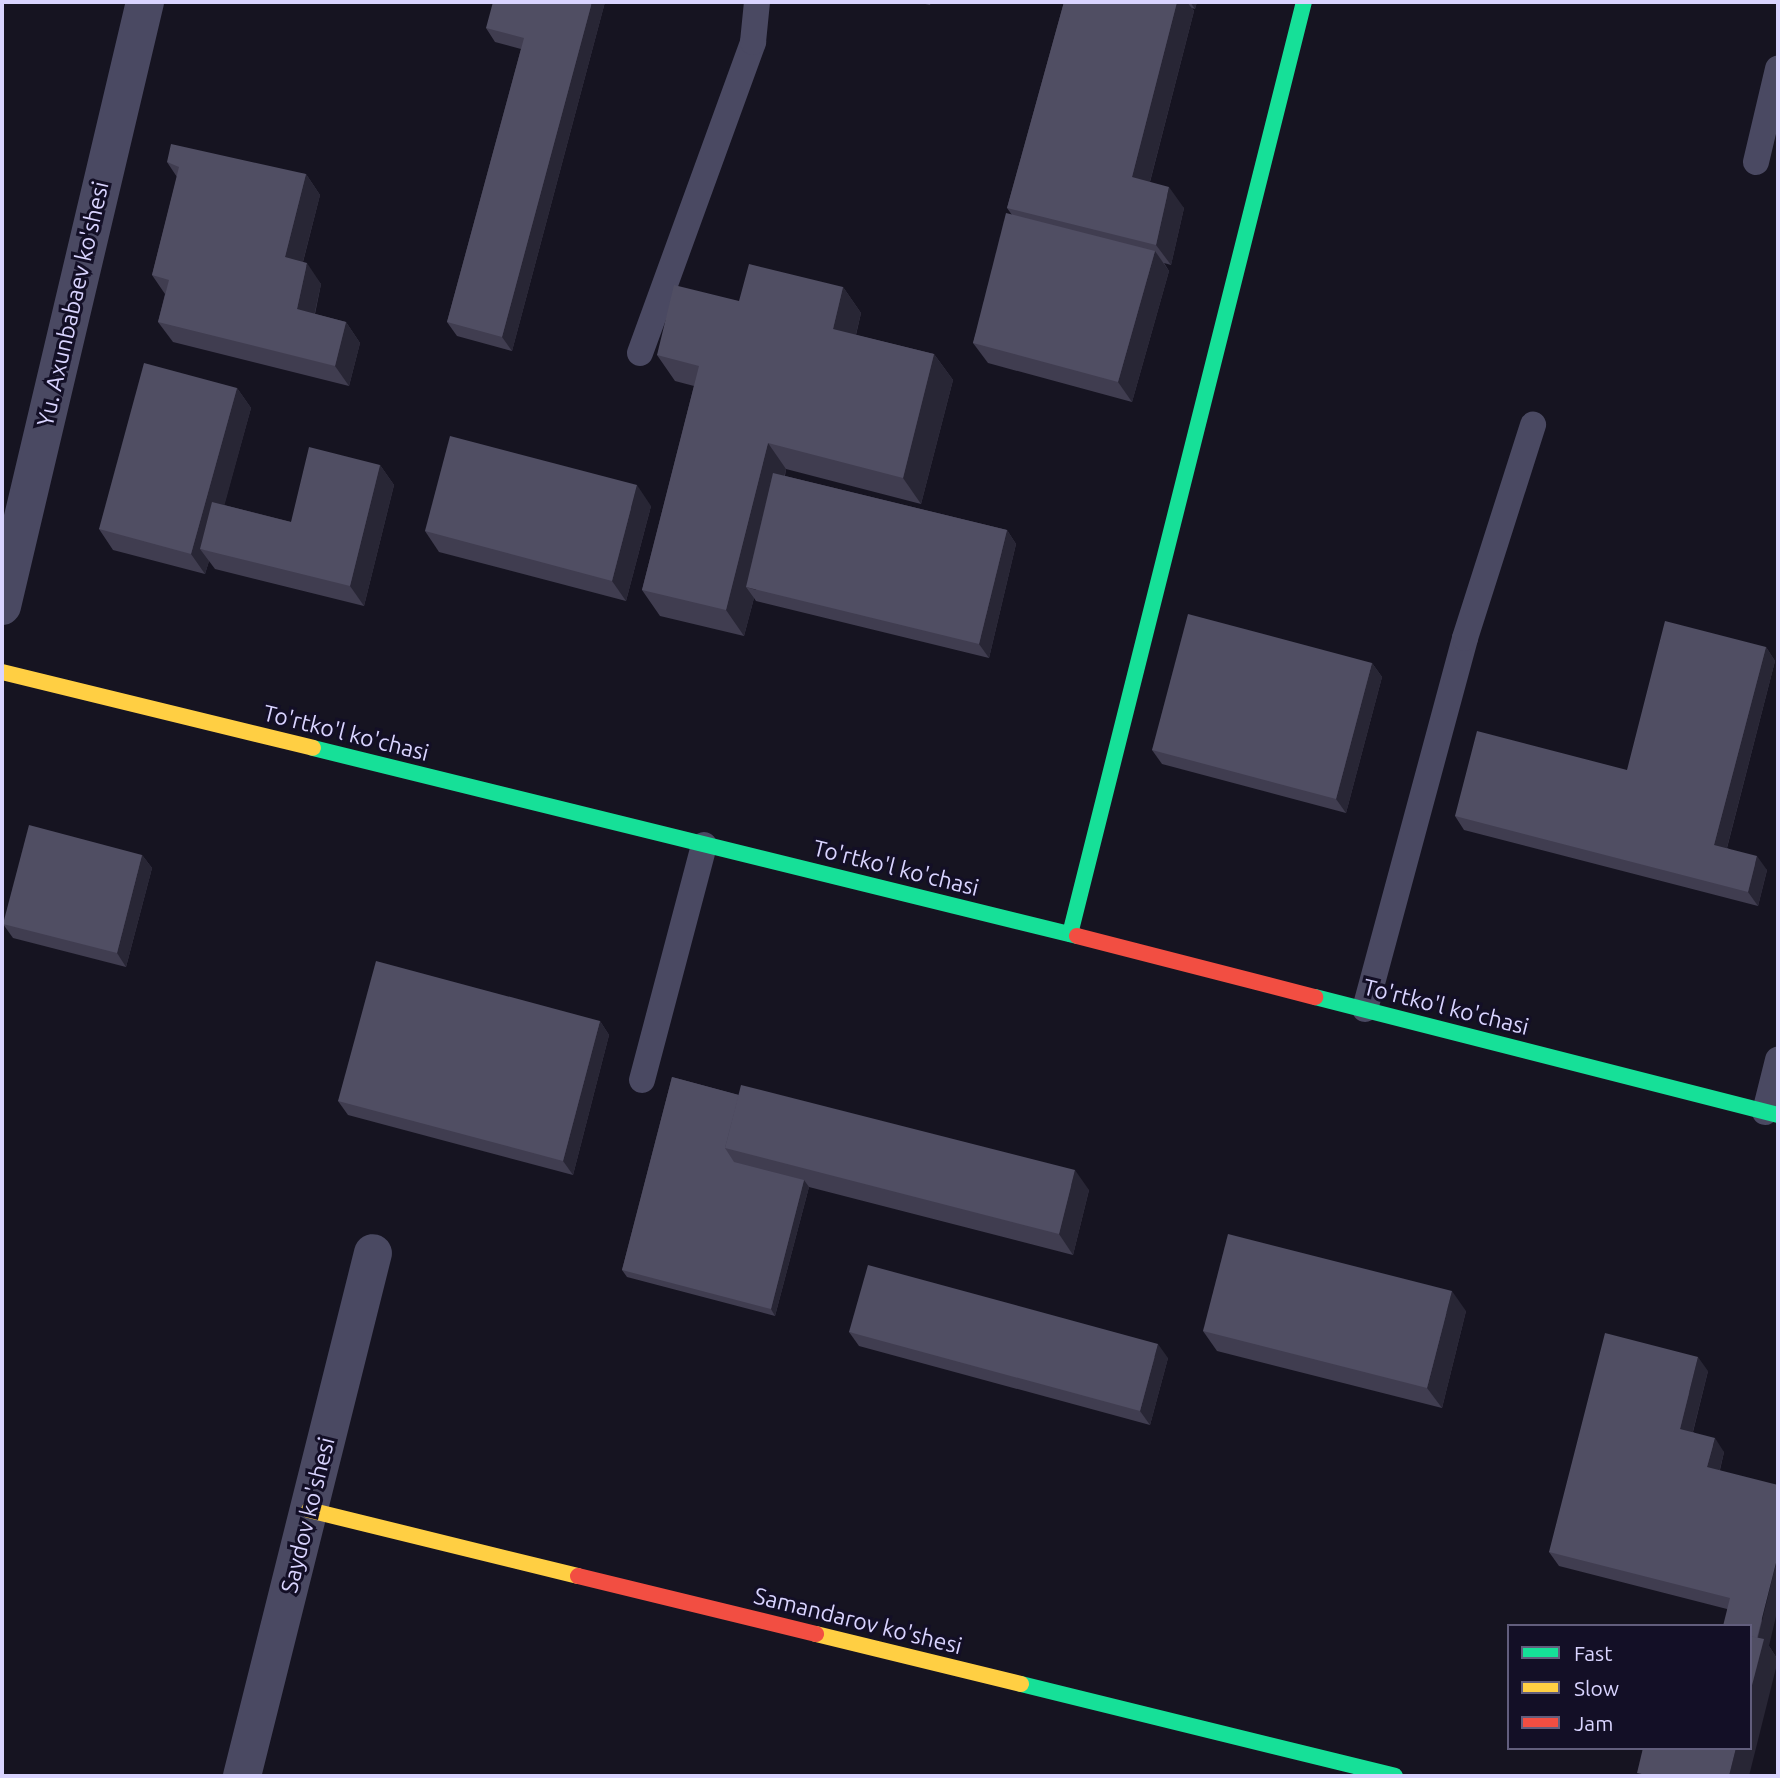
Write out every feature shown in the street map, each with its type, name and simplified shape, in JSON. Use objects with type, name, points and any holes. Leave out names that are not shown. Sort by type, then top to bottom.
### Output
[{"type":"street","name":"Yu. Axunbabaev ko'shesi","points":[[2,606],[145,2]]},
{"type":"street","points":[[1070,934],[1304,2]]},
{"type":"street","name":"To'rtko'l ko'chasi","points":[[2,672],[1070,934],[1772,1113]]},
{"type":"street","name":"Saydov ko'shesi","points":[[243,1776],[373,1253]]},
{"type":"street","name":"Samandarov ko'shesi","points":[[309,1510],[1395,1776]]},
{"type":"lane","points":[[640,353],[753,42],[757,2]]},
{"type":"lane","points":[[1756,162],[1778,69]]},
{"type":"lane","points":[[1365,1009],[1465,638],[1533,425]]},
{"type":"lane","points":[[642,1080],[704,845]]},
{"type":"lane","points":[[1772,1113],[1778,1060]]},
{"type":"building","points":[[493,2],[592,2],[502,337],[447,322],[524,38],[486,28]]},
{"type":"building","points":[[1064,2],[1177,2],[1132,177],[1169,187],[1156,245],[1007,208]]},
{"type":"building","points":[[171,144],[306,174],[285,257],[307,263],[297,309],[346,322],[335,366],[158,322],[169,280],[152,275],[179,167],[167,162]]},
{"type":"building","points":[[1006,213],[1155,251],[1118,382],[973,343]]},
{"type":"building","points":[[749,264],[843,287],[833,329],[934,354],[903,478],[768,443],[726,610],[642,590],[699,366],[657,355],[674,285],[739,301]]},
{"type":"building","points":[[144,363],[237,388],[191,554],[99,529]]},
{"type":"building","points":[[450,436],[637,485],[612,581],[425,531]]},
{"type":"building","points":[[309,447],[380,465],[350,586],[200,549],[212,502],[291,522]]},
{"type":"building","points":[[773,473],[1007,530],[979,644],[746,587]]},
{"type":"building","points":[[1188,614],[1372,663],[1336,799],[1152,750]]},
{"type":"building","points":[[1665,621],[1766,647],[1714,845],[1757,856],[1748,892],[1455,816],[1477,731],[1627,770]]},
{"type":"building","points":[[29,825],[142,855],[117,953],[3,924]]},
{"type":"building","points":[[376,961],[600,1021],[563,1161],[338,1101]]},
{"type":"building","points":[[672,1077],[739,1095],[725,1148],[734,1162],[804,1180],[771,1309],[622,1270]]},
{"type":"building","points":[[741,1085],[1075,1170],[1059,1234],[725,1148]]},
{"type":"building","points":[[1228,1234],[1452,1291],[1427,1388],[1203,1331]]},
{"type":"building","points":[[868,1265],[1158,1344],[1140,1411],[849,1332]]},
{"type":"building","points":[[1605,1333],[1698,1357],[1680,1429],[1715,1438],[1707,1467],[1778,1485],[1778,1555],[1757,1638],[1752,1637],[1752,1624],[1724,1624],[1730,1598],[1549,1552]]},
{"type":"building","points":[[1752,1636],[1764,1639],[1752,1685]]},
{"type":"building","points":[[1643,1750],[1736,1750],[1729,1776],[1651,1776],[1637,1773]]},
{"type":"traffic: fast","points":[[1070,934],[1304,2]]},
{"type":"traffic: fast","points":[[313,748],[1077,936]]},
{"type":"traffic: fast","points":[[1315,997],[1778,1115]]},
{"type":"traffic: fast","points":[[1021,1684],[1395,1776]]},
{"type":"traffic: slow","points":[[2,672],[313,748]]},
{"type":"traffic: slow","points":[[309,1510],[578,1576]]},
{"type":"traffic: slow","points":[[816,1634],[1021,1684]]},
{"type":"traffic: jam","points":[[1077,936],[1315,997]]},
{"type":"traffic: jam","points":[[578,1576],[816,1634]]}]
